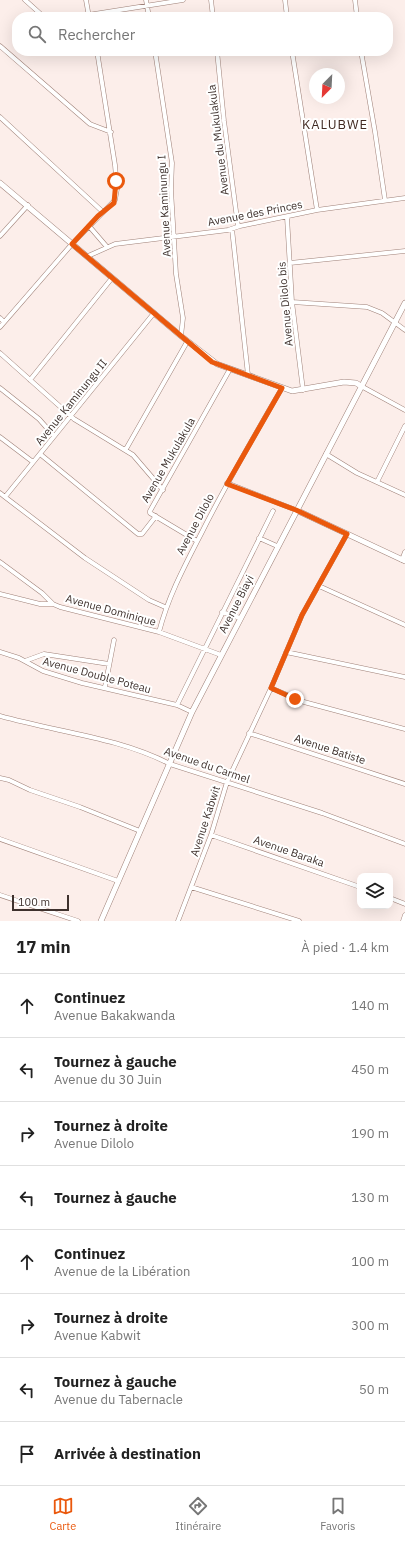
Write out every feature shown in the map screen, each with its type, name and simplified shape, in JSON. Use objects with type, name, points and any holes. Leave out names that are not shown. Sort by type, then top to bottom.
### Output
[{"type":"street","points":[[25,0],[38,12]]},
{"type":"street","points":[[86,0],[88,12]]},
{"type":"street","points":[[146,0],[148,12]]},
{"type":"street","points":[[112,12],[183,0]]},
{"type":"street","points":[[211,0],[212,12]]},
{"type":"street","points":[[285,0],[286,12]]},
{"type":"street","points":[[355,0],[356,12]]},
{"type":"street","points":[[1,48],[90,124],[111,132]]},
{"type":"street","points":[[0,327],[72,244],[103,212],[114,203],[116,193],[111,132],[98,56]]},
{"type":"street","name":"Avenue Kaminungu I","points":[[156,56],[172,163],[171,190],[175,236],[176,274],[183,318],[181,336]]},
{"type":"street","name":"Avenue du Mukulakula","points":[[217,56],[224,122],[238,226]]},
{"type":"street","points":[[293,56],[317,210]]},
{"type":"street","points":[[362,56],[385,200]]},
{"type":"street","points":[[0,117],[103,212]]},
{"type":"street","points":[[0,183],[28,205],[212,362],[292,391],[344,382],[356,383],[405,410]]},
{"type":"street","name":"Avenue des Princes","points":[[88,256],[107,247],[124,242],[232,229],[238,226],[317,210],[405,198]]},
{"type":"street","points":[[0,236],[28,205]]},
{"type":"street","name":"Avenue Dilolo bis","points":[[287,217],[292,302],[303,390]]},
{"type":"street","points":[[89,226],[107,247]]},
{"type":"street","points":[[232,229],[248,375]]},
{"type":"street","points":[[290,263],[405,251]]},
{"type":"street","points":[[30,380],[112,278]]},
{"type":"street","points":[[292,302],[367,307],[382,313],[405,330]]},
{"type":"street","name":"Avenue Biayi","points":[[101,921],[192,712],[277,546],[405,303]]},
{"type":"street","name":"Avenue Kaminungu II","points":[[5,497],[154,313]]},
{"type":"street","points":[[0,318],[4,322]]},
{"type":"street","points":[[126,450],[187,342]]},
{"type":"street","points":[[0,353],[70,416],[137,458],[163,490]]},
{"type":"street","name":"Avenue Mukulakula","points":[[197,541],[150,511],[230,369]]},
{"type":"street","points":[[0,388],[39,419],[54,436]]},
{"type":"street","name":"Avenue Dilolo","points":[[159,632],[165,607],[177,579],[227,484],[282,388]]},
{"type":"street","points":[[377,482],[405,426]]},
{"type":"street","points":[[0,437],[32,462]]},
{"type":"street","points":[[40,454],[138,534],[142,534],[156,516]]},
{"type":"street","points":[[326,454],[377,482],[405,495]]},
{"type":"street","points":[[227,484],[296,510],[403,560],[405,552]]},
{"type":"street","points":[[0,493],[79,554],[149,600],[165,607]]},
{"type":"street","points":[[177,705],[273,511]]},
{"type":"street","name":"Avenue Kabwit","points":[[178,921],[211,835],[227,782],[271,688],[302,615],[347,534]]},
{"type":"street","points":[[259,538],[277,546]]},
{"type":"street","name":"Avenue Dominique","points":[[0,562],[42,593],[53,604],[67,609],[159,632],[206,648],[221,655]]},
{"type":"street","points":[[319,586],[405,625]]},
{"type":"street","points":[[0,594],[40,604],[53,604]]},
{"type":"street","points":[[222,612],[240,618]]},
{"type":"street","points":[[104,687],[114,640]]},
{"type":"street","name":"Avenue Double Poteau","points":[[0,652],[20,658],[43,671],[177,705],[192,712]]},
{"type":"street","points":[[286,652],[405,677]]},
{"type":"street","points":[[25,661],[44,654],[110,664]]},
{"type":"street","points":[[271,688],[312,705],[405,729]]},
{"type":"street","name":"Avenue du Carmel","points":[[0,716],[119,744],[151,754],[170,764],[329,816],[405,844]]},
{"type":"street","name":"Avenue Batiste","points":[[249,733],[405,784]]},
{"type":"street","points":[[0,778],[9,780],[30,790],[80,806],[140,831]]},
{"type":"street","name":"Avenue Baraka","points":[[211,835],[357,885]]},
{"type":"street","points":[[0,839],[118,881]]},
{"type":"street","points":[[191,888],[299,921]]},
{"type":"street","points":[[0,895],[78,921]]},
{"type":"street","points":[[393,899],[405,904]]},
{"type":"street","points":[[403,921],[405,915]]},
{"type":"district","name":"KALUBWE","points":[[335,124]]},
{"type":"route","points":[[116,181],[114,203],[98,216],[72,244],[212,362],[282,388],[227,484],[296,510],[347,534],[302,615],[271,688],[295,699]]}]
